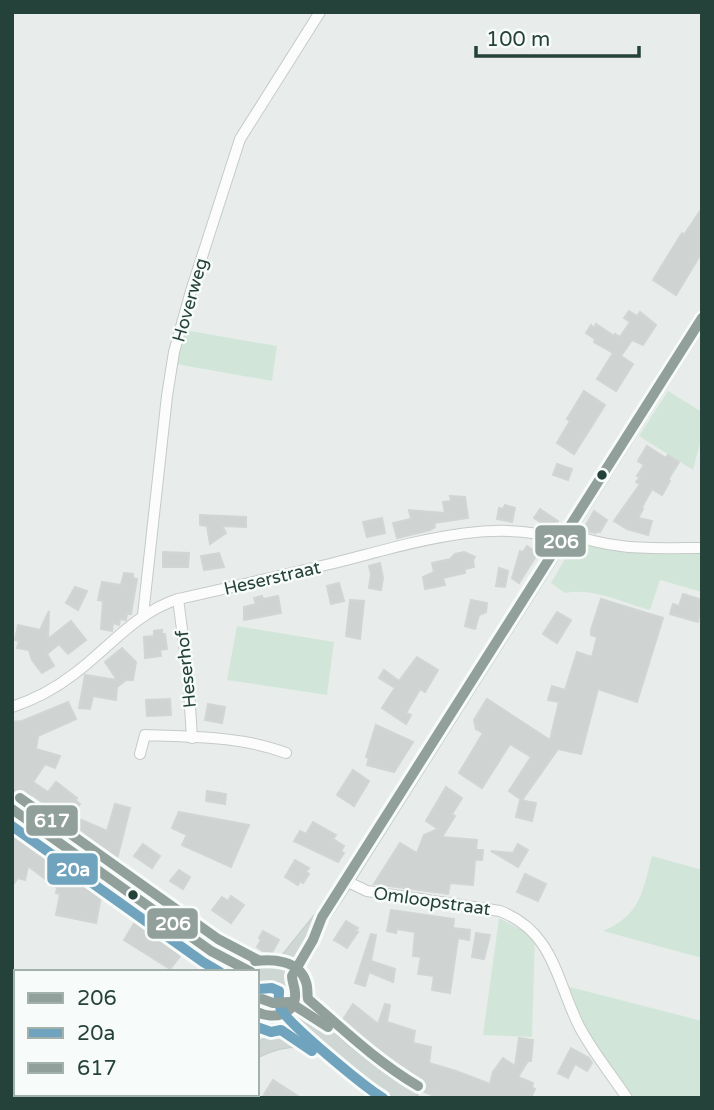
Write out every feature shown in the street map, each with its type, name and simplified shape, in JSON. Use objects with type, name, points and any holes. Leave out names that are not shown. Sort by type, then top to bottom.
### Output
[{"type":"main road","points":[[277,973],[322,917],[346,881],[702,318]]},
{"type":"main road","points":[[12,809],[211,951],[247,970]]},
{"type":"main road","points":[[291,983],[322,917]]},
{"type":"main road","points":[[211,951],[230,970]]},
{"type":"main road","points":[[259,974],[277,973],[291,983],[294,990],[289,1009]]},
{"type":"main road","points":[[289,1009],[323,1041],[342,1050]]},
{"type":"main road","points":[[262,1014],[289,1009],[385,1083],[411,1098]]},
{"type":"main road","points":[[259,1049],[267,1044],[288,1040],[323,1041]]},
{"type":"street","name":"Hoverweg","points":[[143,615],[167,396],[174,352],[191,291],[240,139],[320,12]]},
{"type":"street","name":"Heserstraat","points":[[12,707],[73,675],[143,615],[161,605],[440,538],[486,531],[564,536],[606,545],[702,548]]},
{"type":"street","name":"Heserhof","points":[[178,600],[188,675],[192,738]]},
{"type":"street","points":[[140,754],[145,735],[219,738],[265,745],[286,753]]},
{"type":"street","name":"Omloopstraat","points":[[346,881],[367,891],[500,911],[518,918],[533,929],[543,943],[580,1027],[627,1098]]},
{"type":"green space","points":[[184,330],[277,346],[272,381],[176,364]]},
{"type":"green space","points":[[668,391],[702,412],[702,435],[693,470],[639,436]]},
{"type":"green space","points":[[575,542],[624,551],[702,551],[702,592],[660,580],[650,610],[597,594],[565,593],[551,583]]},
{"type":"green space","points":[[237,626],[334,642],[327,695],[227,680]]},
{"type":"green space","points":[[652,856],[702,870],[702,958],[603,931],[616,925],[633,910],[642,891]]},
{"type":"green space","points":[[499,918],[535,937],[532,1037],[483,1035]]},
{"type":"green space","points":[[268,985],[276,985],[282,995],[276,1005],[268,1005],[262,999],[262,991]]},
{"type":"green space","points":[[566,986],[702,1021],[702,1098],[631,1098],[588,1033]]},
{"type":"building","points":[[702,208],[702,252],[676,295],[653,280],[682,233],[684,235]]},
{"type":"building","points":[[629,311],[637,316],[640,312],[656,325],[643,345],[632,340],[621,356],[633,364],[616,391],[597,379],[613,353],[594,342],[595,339],[586,333],[591,325],[594,328],[596,324],[620,337],[630,322],[624,318]]},
{"type":"building","points":[[584,391],[605,405],[574,454],[557,443],[570,421],[567,419]]},
{"type":"building","points":[[647,446],[666,458],[668,455],[679,462],[662,495],[652,489],[642,507],[638,518],[652,521],[648,535],[627,529],[614,521],[640,484],[636,482],[640,477],[637,476],[644,465],[638,461]]},
{"type":"building","points":[[557,464],[572,469],[568,480],[553,475]]},
{"type":"building","points":[[450,496],[465,497],[468,518],[434,523],[435,527],[430,530],[397,538],[393,523],[411,519],[409,510],[445,513],[443,502],[451,501]]},
{"type":"building","points":[[505,505],[515,508],[512,522],[497,519],[499,508],[503,509]]},
{"type":"building","points":[[540,509],[558,521],[553,530],[534,518]]},
{"type":"building","points":[[594,511],[607,520],[600,532],[596,533],[583,530]]},
{"type":"building","points":[[200,515],[246,517],[246,527],[222,526],[226,533],[210,544],[207,526],[200,525]]},
{"type":"building","points":[[382,518],[385,533],[367,537],[363,522]]},
{"type":"building","points":[[527,546],[538,553],[519,583],[512,578],[520,551],[523,552]]},
{"type":"building","points":[[163,552],[189,553],[188,567],[163,567]]},
{"type":"building","points":[[464,552],[475,557],[474,567],[465,569],[465,573],[443,578],[445,585],[425,589],[423,577],[434,572],[432,563]]},
{"type":"building","points":[[219,553],[224,567],[204,570],[201,556]]},
{"type":"building","points":[[380,563],[383,578],[381,590],[369,588],[369,566]]},
{"type":"building","points":[[499,568],[508,571],[505,587],[496,586]]},
{"type":"building","points":[[124,573],[133,574],[133,578],[137,579],[131,614],[127,614],[126,620],[120,619],[119,625],[113,623],[112,631],[101,629],[103,601],[98,600],[102,582],[121,585]]},
{"type":"building","points":[[339,583],[344,601],[331,604],[327,586]]},
{"type":"building","points":[[75,587],[87,591],[78,610],[66,603]]},
{"type":"building","points":[[683,594],[702,600],[698,622],[670,614],[673,604],[679,606]]},
{"type":"building","points":[[262,596],[263,599],[278,596],[281,613],[244,620],[244,607],[256,604],[254,598]]},
{"type":"building","points":[[601,599],[663,618],[637,702],[598,689],[581,754],[558,749],[522,800],[509,791],[531,757],[510,744],[482,788],[459,773],[483,733],[476,729],[474,720],[487,699],[550,740],[559,702],[548,700],[552,686],[565,690],[577,652],[592,657],[597,637],[591,635],[591,630]]},
{"type":"building","points":[[350,600],[364,601],[360,639],[346,636]]},
{"type":"building","points":[[471,600],[487,603],[486,612],[479,615],[475,629],[465,626]]},
{"type":"building","points":[[49,611],[48,639],[71,621],[86,640],[68,654],[59,644],[47,654],[54,666],[42,673],[32,660],[29,650],[17,648],[19,641],[15,640],[18,625],[40,630]]},
{"type":"building","points":[[557,612],[571,620],[557,643],[543,634]]},
{"type":"building","points":[[162,630],[167,649],[160,650],[161,656],[145,658],[144,637],[154,636],[154,631]]},
{"type":"building","points":[[122,648],[136,662],[133,680],[126,680],[117,687],[116,700],[93,696],[90,709],[79,708],[85,675],[117,680],[105,662]]},
{"type":"building","points":[[417,657],[438,670],[425,692],[420,689],[406,713],[411,715],[406,724],[382,708],[395,688],[379,678],[384,670],[399,681]]},
{"type":"building","points":[[170,699],[171,715],[147,716],[146,700]]},
{"type":"building","points":[[68,702],[76,719],[38,736],[36,749],[60,756],[55,768],[45,764],[33,782],[48,792],[56,782],[77,798],[75,800],[80,804],[74,812],[79,815],[77,818],[107,831],[115,804],[130,808],[115,867],[78,840],[82,831],[53,814],[51,809],[32,795],[28,801],[12,792],[12,722],[22,721]]},
{"type":"building","points":[[208,704],[225,707],[222,723],[205,720]]},
{"type":"building","points":[[376,725],[413,742],[394,772],[367,765],[369,758],[366,757]]},
{"type":"building","points":[[353,770],[369,781],[354,806],[337,795]]},
{"type":"building","points":[[446,787],[462,798],[442,837],[477,840],[476,850],[483,850],[482,860],[475,860],[473,885],[450,883],[448,894],[374,884],[400,843],[417,853],[424,835],[438,829],[426,821]]},
{"type":"building","points":[[207,791],[226,794],[225,804],[206,801]]},
{"type":"building","points":[[520,800],[536,803],[532,821],[516,817]]},
{"type":"building","points":[[179,812],[249,825],[231,867],[182,845],[187,835],[172,828]]},
{"type":"building","points":[[12,821],[90,878],[85,886],[101,897],[96,923],[56,915],[60,894],[56,893],[57,888],[28,866],[25,880],[18,878],[12,886]]},
{"type":"building","points":[[313,822],[336,835],[333,839],[344,846],[341,851],[344,853],[338,862],[294,841],[300,831],[306,834]]},
{"type":"building","points":[[143,844],[160,856],[152,868],[134,856]]},
{"type":"building","points":[[518,844],[528,850],[518,867],[491,851],[513,853]]},
{"type":"building","points":[[295,860],[309,868],[306,872],[309,874],[303,883],[300,881],[298,885],[285,877]]},
{"type":"building","points":[[179,870],[190,877],[183,889],[170,881]]},
{"type":"building","points":[[525,874],[546,884],[538,901],[517,892]]},
{"type":"building","points":[[231,896],[244,905],[231,923],[212,910],[222,897],[228,901]]},
{"type":"building","points":[[391,910],[454,919],[453,928],[470,930],[469,940],[458,938],[450,993],[432,990],[434,976],[418,974],[421,957],[413,956],[415,932],[397,929],[396,933],[387,931]]},
{"type":"building","points":[[346,921],[358,928],[347,948],[334,940]]},
{"type":"building","points":[[135,922],[181,955],[170,969],[124,940]]},
{"type":"building","points":[[263,931],[279,940],[270,956],[257,947]]},
{"type":"building","points":[[476,933],[490,935],[484,959],[472,957]]},
{"type":"building","points":[[371,934],[376,935],[371,961],[395,969],[393,982],[369,972],[365,986],[355,983]]},
{"type":"building","points":[[353,1004],[378,1024],[385,1004],[390,1005],[387,1022],[415,1031],[413,1043],[431,1047],[429,1063],[490,1084],[493,1072],[503,1058],[515,1066],[519,1038],[533,1040],[531,1061],[528,1061],[518,1077],[533,1083],[532,1087],[535,1089],[531,1098],[439,1098],[420,1090],[353,1043],[357,1038],[340,1024]]},
{"type":"building","points":[[571,1048],[589,1058],[592,1063],[587,1071],[575,1064],[568,1078],[558,1073]]},
{"type":"building","points":[[273,1080],[301,1098],[262,1098]]},
{"type":"transit line","name":"206","points":[[259,1013],[270,1016],[283,1014],[292,1006],[295,1000],[292,976],[313,940],[322,917],[702,318]]},
{"type":"transit line","name":"617","points":[[20,798],[218,939],[258,960]]},
{"type":"transit line","name":"206","points":[[12,809],[211,951],[247,970]]},
{"type":"transit line","name":"20a","points":[[12,826],[217,970]]},
{"type":"transit line","name":"617","points":[[255,961],[285,962],[298,969],[306,982],[308,999],[374,1056],[418,1086]]},
{"type":"transit line","name":"20a","points":[[259,989],[272,988],[279,991],[280,1007],[285,1015],[344,1069],[383,1098]]},
{"type":"transit line","name":"617","points":[[262,999],[273,1003],[289,1002],[328,1027]]},
{"type":"transit line","name":"20a","points":[[259,1028],[271,1032],[281,1030],[312,1051]]}]
